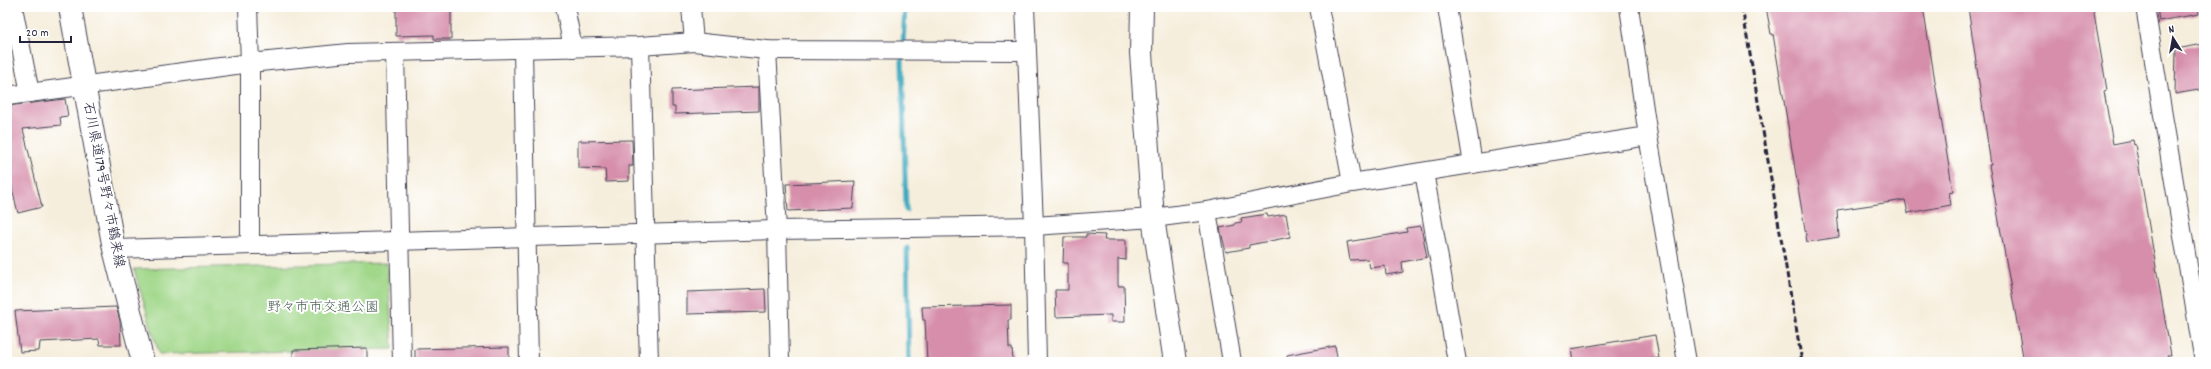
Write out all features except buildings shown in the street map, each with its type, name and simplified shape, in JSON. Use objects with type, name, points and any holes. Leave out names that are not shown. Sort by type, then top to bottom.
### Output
[{"type":"main road","name":"石川県道179号野々市鶴来線","points":[[70,7],[83,86],[114,249],[143,362]]},
{"type":"main road","points":[[1142,7],[1141,53],[1153,218],[1175,362]]},
{"type":"street","points":[[13,7],[30,93]]},
{"type":"street","points":[[248,7],[250,63],[250,245]]},
{"type":"street","points":[[565,7],[572,48]]},
{"type":"street","points":[[691,7],[694,42]]},
{"type":"street","points":[[1025,7],[1034,226],[1037,362]]},
{"type":"street","points":[[1319,7],[1352,183]]},
{"type":"street","points":[[1447,7],[1473,164]]},
{"type":"street","points":[[1629,7],[1648,136],[1687,362]]},
{"type":"street","points":[[2145,7],[2204,362]]},
{"type":"street","points":[[7,96],[250,63],[348,53],[640,46],[694,42],[767,50],[903,52],[1027,51]]},
{"type":"street","points":[[640,46],[649,362]]},
{"type":"street","points":[[523,49],[529,362]]},
{"type":"street","points":[[767,50],[777,230],[780,362]]},
{"type":"street","points":[[395,52],[398,240],[402,362]]},
{"type":"street","points":[[114,249],[398,240],[646,235],[777,230],[1034,226],[1153,218],[1207,211],[1352,183],[1648,136]]},
{"type":"street","points":[[1424,172],[1457,362]]},
{"type":"street","points":[[1207,211],[1232,362]]},
{"type":"green space","name":"野々市市交通公園","points":[[387,263],[393,349],[159,354],[134,269]]},
{"type":"waterway","points":[[905,7],[902,62],[906,210]]},
{"type":"waterway","points":[[907,248],[909,362]]},
{"type":"railway","points":[[1742,7],[1802,362]]}]
